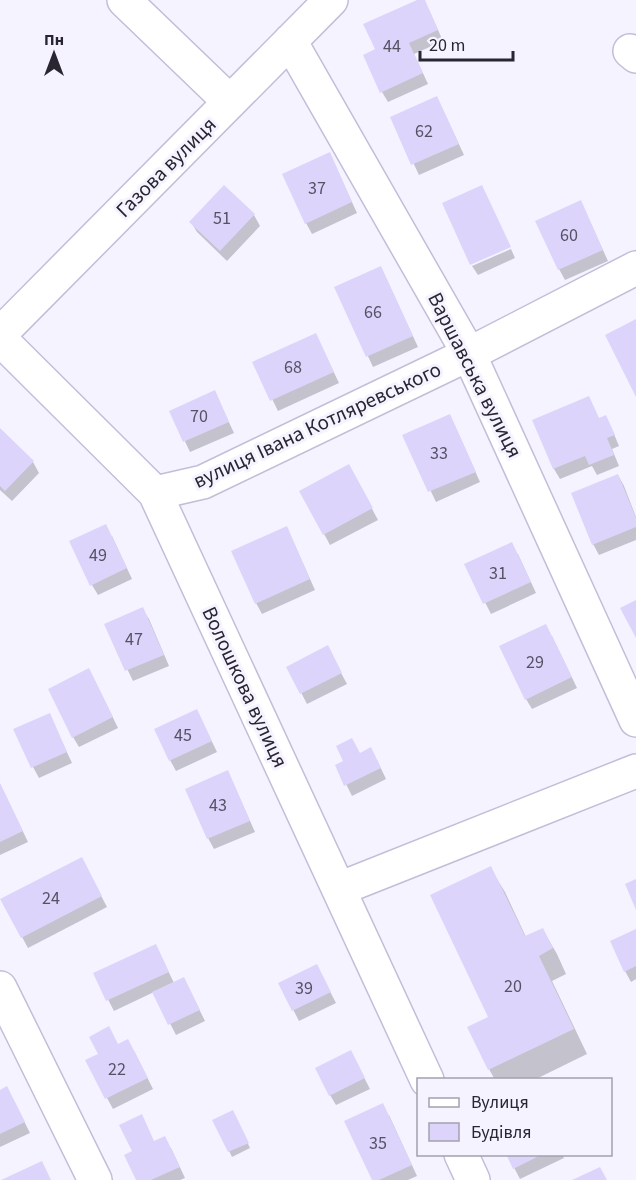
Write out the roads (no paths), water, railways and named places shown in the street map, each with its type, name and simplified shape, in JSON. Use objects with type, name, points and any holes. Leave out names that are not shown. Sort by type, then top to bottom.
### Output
[{"type":"street","points":[[124,0],[230,102]]},
{"type":"street","name":"Газова вулиця","points":[[0,334],[331,0]]},
{"type":"street","name":"Варшавська вулиця","points":[[290,41],[469,354],[636,720]]},
{"type":"street","name":"вулиця Івана Котляревського","points":[[155,493],[203,482],[469,354],[636,268]]},
{"type":"street","name":"Волошкова вулиця","points":[[0,339],[155,493],[426,1078]]},
{"type":"street","points":[[339,889],[636,771]]},
{"type":"street","points":[[0,988],[94,1180]]},
{"type":"street","points":[[461,1156],[473,1180]]}]
